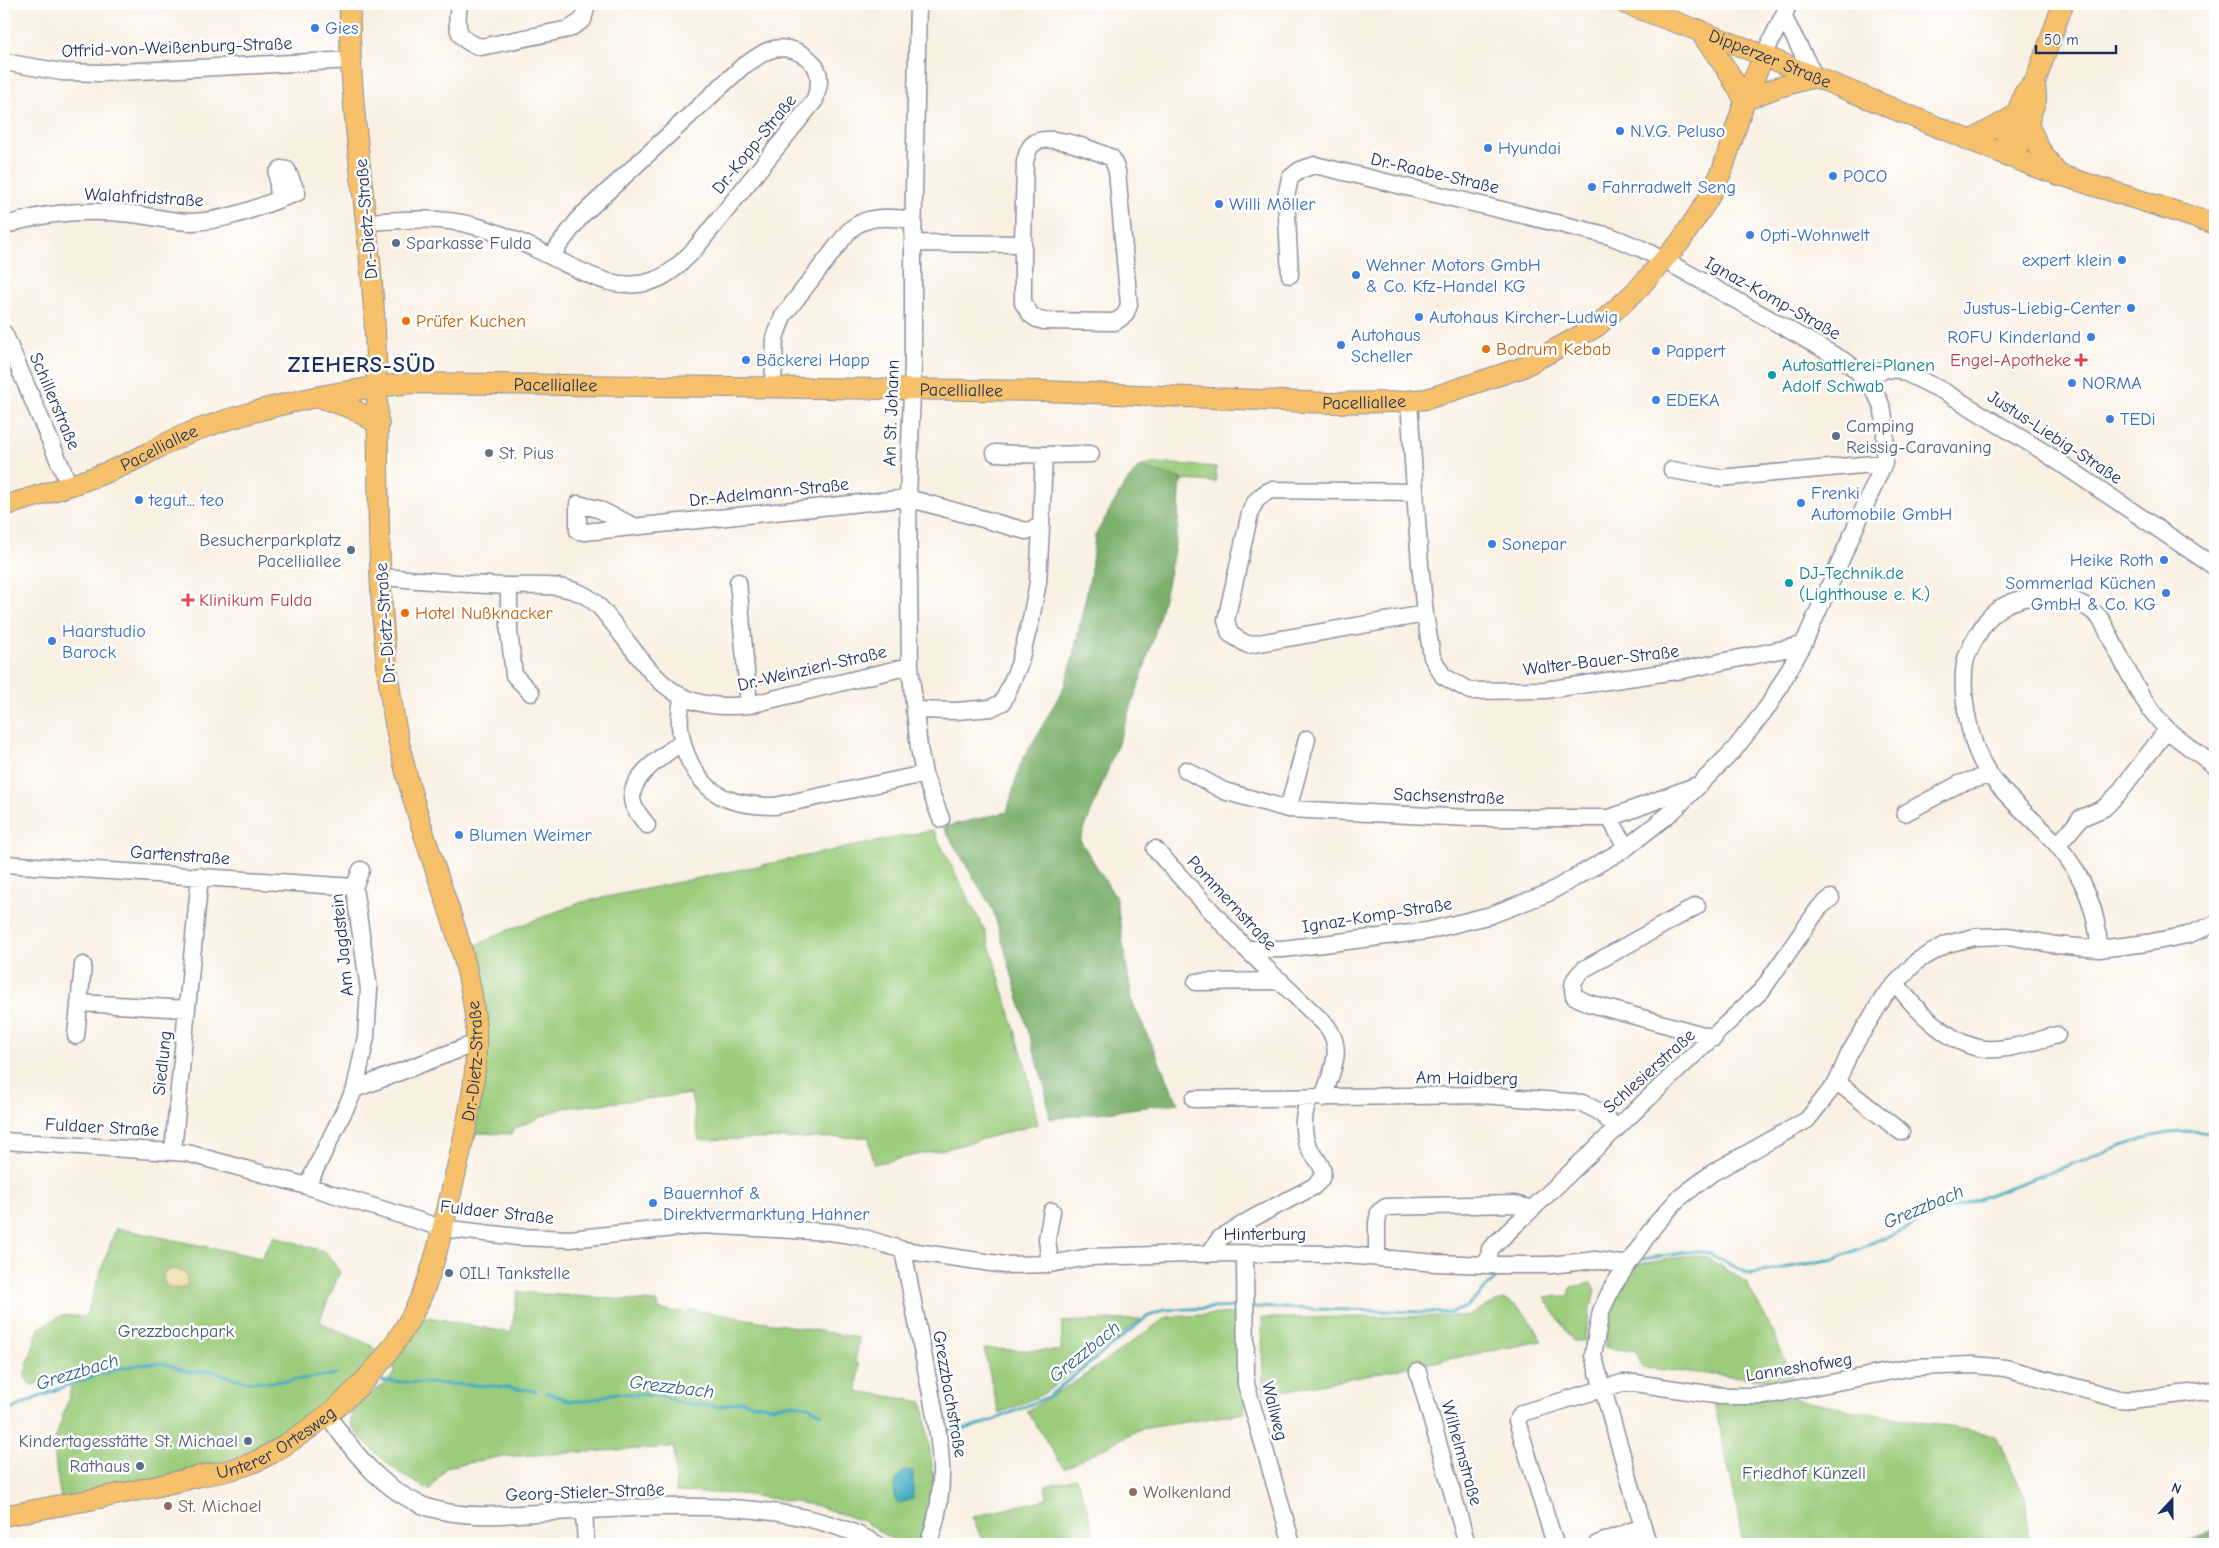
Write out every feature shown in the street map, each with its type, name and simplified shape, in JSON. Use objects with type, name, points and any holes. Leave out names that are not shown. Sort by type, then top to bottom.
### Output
[{"type":"main road","name":"Dr.-Dietz-Straße","points":[[350,4],[352,60],[365,222],[374,305],[378,387],[383,628],[393,715],[419,818],[464,953],[475,1010],[476,1043],[473,1090],[442,1228]]},
{"type":"main road","name":"Dipperzer Straße","points":[[1626,4],[1764,55],[2008,157],[2059,176],[2215,224]]},
{"type":"main road","points":[[2008,157],[2006,142],[2022,120],[2024,94],[2035,82],[2062,4]]},
{"type":"main road","points":[[1698,30],[1727,70],[1745,100],[1776,88],[1814,77]]},
{"type":"main road","name":"Pacelliallee","points":[[4,506],[116,469],[191,432],[229,419],[320,398],[378,387],[418,383],[912,388],[1126,393],[1330,403],[1409,401],[1445,394],[1521,368],[1573,340],[1596,327],[1636,291],[1680,242],[1715,187],[1745,100],[1764,55]]},
{"type":"main road","points":[[1970,141],[2022,120]]},
{"type":"main road","points":[[2022,120],[2059,176]]},
{"type":"main road","points":[[320,398],[352,408],[379,424]]},
{"type":"main road","name":"Unterer Ortesweg","points":[[4,1516],[140,1491],[239,1468],[271,1455],[328,1416],[368,1377],[397,1339],[412,1314],[426,1284],[442,1228]]},
{"type":"street","points":[[459,4],[457,23],[460,34],[468,42],[481,47],[569,29],[583,20],[587,4]]},
{"type":"street","name":"An St. Johann","points":[[918,4],[912,243],[912,388],[908,498],[910,666],[914,710],[924,774],[941,819]]},
{"type":"street","points":[[1764,55],[1786,10]]},
{"type":"street","points":[[1786,10],[1814,77]]},
{"type":"street","name":"Dr.-Kopp-Straße","points":[[365,222],[425,219],[449,220],[475,226],[497,234],[551,256],[601,281],[621,285],[642,284],[656,280],[673,271],[694,250],[815,100],[820,80],[814,64],[804,55],[791,50],[771,50],[743,66],[581,216],[551,256]]},
{"type":"street","name":"Otfrid-von-Weißenburg-Straße","points":[[4,62],[48,71],[100,73],[352,60]]},
{"type":"street","points":[[1043,139],[1054,140],[1092,150],[1112,158],[1117,171],[1129,305],[1125,315],[1115,322],[1044,321],[1031,315],[1023,303],[1023,244],[1025,161],[1027,152],[1033,143],[1043,139]]},
{"type":"street","name":"Dr.-Raabe-Straße","points":[[1290,275],[1286,198],[1290,178],[1300,170],[1315,165],[1610,236],[1664,261]]},
{"type":"street","name":"Walahfridstraße","points":[[4,226],[47,215],[89,212],[132,214],[178,222],[215,220],[238,216],[280,199]]},
{"type":"street","points":[[773,387],[775,338],[783,316],[848,232],[858,223],[871,218],[913,220]]},
{"type":"street","points":[[912,243],[1023,244]]},
{"type":"street","name":"Ignaz-Komp-Straße","points":[[1246,949],[1283,950],[1427,931],[1491,916],[1548,893],[1626,848],[1673,811],[1734,750],[1769,705],[1803,645],[1884,463],[1885,414],[1880,400],[1865,379],[1848,363],[1826,349],[1664,261]]},
{"type":"street","name":"Schillerstraße","points":[[4,333],[69,485]]},
{"type":"street","name":"Justus-Liebig-Straße","points":[[1865,379],[1886,369],[1900,370],[1946,392],[2052,457],[2215,567]]},
{"type":"street","name":"Walter-Bauer-Straße","points":[[1409,401],[1414,492],[1425,614],[1432,657],[1443,676],[1470,690],[1545,690],[1683,670],[1803,645]]},
{"type":"street","points":[[995,453],[1091,454]]},
{"type":"street","points":[[914,710],[956,711],[991,708],[1003,702],[1019,665],[1032,619],[1038,582],[1044,454]]},
{"type":"street","points":[[1672,470],[1718,478],[1884,463]]},
{"type":"street","points":[[1414,492],[1271,490],[1265,492],[1255,500],[1250,513],[1226,620],[1230,634],[1248,645],[1425,614]]},
{"type":"street","points":[[908,498],[1026,531],[1041,527]]},
{"type":"street","name":"Dr.-Adelmann-Straße","points":[[634,526],[908,498]]},
{"type":"street","name":"Dr.-Weinzierl-Straße","points":[[381,578],[509,586],[558,586],[581,594],[601,607],[654,676],[674,692],[683,697],[725,708],[749,705],[910,666]]},
{"type":"street","points":[[738,582],[749,705]]},
{"type":"street","points":[[509,586],[509,631],[514,675],[531,693]]},
{"type":"street","points":[[2099,949],[2098,927],[2092,904],[2079,875],[2058,846],[1989,775],[1972,738],[1964,692],[1965,662],[1973,642],[1986,620],[2008,601],[2036,595],[2059,596],[2084,605],[2099,617],[2135,686],[2167,730],[2215,766]]},
{"type":"street","points":[[683,697],[680,708],[682,741],[694,768],[710,787],[724,797],[751,805],[775,806],[924,774]]},
{"type":"street","points":[[2058,846],[2081,818],[2104,808],[2117,795],[2167,730]]},
{"type":"street","points":[[1288,809],[1307,740]]},
{"type":"street","points":[[647,825],[636,811],[632,799],[634,787],[641,775],[682,741]]},
{"type":"street","name":"Sachsenstraße","points":[[1186,770],[1224,791],[1288,809],[1469,818],[1610,818],[1700,784]]},
{"type":"street","points":[[1905,813],[1959,784],[1989,775]]},
{"type":"street","points":[[1610,818],[1626,848]]},
{"type":"street","name":"Pommernstraße","points":[[1155,849],[1246,949],[1327,1026],[1335,1038],[1337,1052],[1316,1098]]},
{"type":"street","name":"Gartenstraße","points":[[4,864],[354,887]]},
{"type":"street","name":"Am Jagdstein","points":[[307,1186],[355,1089],[366,1037],[369,989],[354,887],[361,870]]},
{"type":"street","name":"Siedlung","points":[[173,1151],[200,876]]},
{"type":"street","name":"Schlesierstraße","points":[[1488,1265],[1490,1249],[1616,1127],[1714,1038],[1762,990],[1819,908],[1831,898]]},
{"type":"street","points":[[1697,906],[1584,969],[1576,976],[1572,985],[1574,996],[1588,1003],[1714,1038]]},
{"type":"street","points":[[1648,1544],[1593,1355],[1601,1310],[1627,1265],[1654,1226],[1678,1199],[1712,1173],[1807,1120],[1837,1082],[1850,1052],[1885,995],[1917,961],[1947,944],[1975,937],[2009,936],[2056,945],[2099,949],[2147,943],[2187,935],[2215,924]]},
{"type":"street","name":"Ignaz-Komp-Straße","points":[[1276,977],[1274,960],[1283,950]]},
{"type":"street","points":[[76,1036],[81,1003],[83,965]]},
{"type":"street","points":[[1196,982],[1276,977]]},
{"type":"street","points":[[1896,983],[1929,1021],[1946,1034],[1985,1049],[2008,1048],[2057,1035]]},
{"type":"street","name":"Siedlung","points":[[81,1003],[187,1009]]},
{"type":"street","points":[[355,1089],[476,1043]]},
{"type":"street","points":[[1837,1082],[1901,1132]]},
{"type":"street","name":"Am Haidberg","points":[[1194,1099],[1483,1095],[1582,1104],[1598,1111],[1616,1127]]},
{"type":"street","points":[[1209,1254],[1220,1238],[1321,1181],[1323,1173],[1321,1166],[1306,1142],[1304,1113],[1316,1098]]},
{"type":"street","name":"Fuldaer Straße","points":[[4,1141],[173,1151],[307,1186],[442,1228],[518,1237],[570,1239],[702,1225],[830,1232],[858,1236],[903,1250]]},
{"type":"street","points":[[1377,1256],[1379,1212],[1386,1208],[1514,1204],[1532,1208]]},
{"type":"street","points":[[1050,1264],[1047,1239],[1052,1211]]},
{"type":"street","name":"Hinterburg","points":[[903,1250],[1004,1265],[1050,1264],[1089,1257],[1209,1254],[1336,1254],[1377,1256],[1436,1264],[1550,1265],[1596,1260],[1627,1265]]},
{"type":"street","name":"Grezzbachstraße","points":[[903,1250],[942,1463],[940,1504],[928,1544]]},
{"type":"street","name":"Wallweg","points":[[1245,1254],[1246,1384],[1292,1544]]},
{"type":"street","name":"Lanneshofweg","points":[[1555,1544],[1517,1421],[1522,1413],[1622,1384],[1635,1382],[1721,1396],[1765,1396],[1913,1367],[1974,1365],[2005,1368],[2100,1394],[2131,1400],[2215,1390]]},
{"type":"street","name":"Wilhelmstraße","points":[[1418,1372],[1467,1544]]},
{"type":"street","name":"Georg-Stieler-Straße","points":[[328,1416],[350,1447],[372,1472],[394,1490],[429,1508],[457,1514],[486,1516],[584,1511],[729,1508],[824,1523],[877,1544]]},
{"type":"street","points":[[584,1511],[586,1544]]},
{"type":"street","points":[[1597,1544],[1642,1527]]},
{"type":"green space","points":[[1157,463],[1216,467],[1216,482],[1181,480],[1177,522],[1123,487],[1139,467]]},
{"type":"green space","points":[[1139,467],[1181,479],[1176,536],[1168,582],[1135,695],[1080,840],[1116,898],[1132,1001],[1178,1103],[1050,1119],[1045,1088],[993,910],[943,827],[1007,812],[1020,765],[1063,689],[1071,666],[1090,577],[1095,536],[1123,487]]},
{"type":"green space","points":[[933,830],[985,931],[1026,1067],[1038,1124],[946,1149],[873,1164],[869,1137],[699,1140],[691,1094],[563,1108],[515,1128],[511,1134],[476,1133],[486,1047],[484,1005],[472,948],[498,934],[582,902]]},
{"type":"green space","name":"Grezzbachpark","points":[[116,1228],[261,1258],[274,1236],[326,1252],[340,1272],[320,1319],[321,1323],[370,1345],[383,1357],[284,1446],[62,1504],[56,1469],[55,1442],[70,1395],[72,1381],[64,1379],[31,1385],[24,1376],[39,1328],[62,1315],[85,1317]]},
{"type":"green space","points":[[1696,1255],[1707,1258],[1746,1282],[1774,1334],[1793,1379],[1773,1380],[1643,1368],[1636,1351],[1605,1348],[1607,1324],[1613,1304],[1633,1265]]},
{"type":"green space","points":[[1592,1283],[1595,1289],[1584,1341],[1573,1341],[1544,1297],[1569,1296],[1571,1287]]},
{"type":"green space","points":[[518,1292],[656,1302],[660,1310],[689,1313],[690,1309],[859,1338],[855,1363],[859,1364],[857,1391],[923,1402],[936,1493],[920,1541],[917,1544],[899,1544],[863,1521],[814,1505],[743,1494],[676,1492],[674,1447],[499,1457],[446,1467],[430,1490],[408,1478],[380,1456],[354,1430],[351,1415],[354,1409],[395,1373],[393,1364],[423,1316],[511,1333]]},
{"type":"green space","points":[[1505,1300],[1523,1312],[1542,1341],[1263,1395],[1262,1318],[1465,1316]]},
{"type":"green space","points":[[1237,1313],[1245,1413],[1140,1429],[1064,1469],[1027,1411],[1078,1380],[1167,1317]]},
{"type":"green space","points":[[1141,1319],[1045,1393],[999,1414],[984,1349],[1061,1351],[1062,1322]]},
{"type":"green space","name":"Friedhof Künzell","points":[[1710,1385],[1995,1435],[2026,1500],[2028,1535],[2032,1544],[1743,1544],[1733,1488]]},
{"type":"green space","points":[[1076,1478],[1087,1507],[1096,1544],[984,1544],[972,1517],[1047,1499],[1045,1486]]},
{"type":"green space","points":[[2215,1532],[2215,1544],[2176,1544]]},
{"type":"sand","points":[[172,1269],[184,1271],[187,1277],[187,1286],[176,1289],[167,1286],[163,1280],[164,1272]]},
{"type":"water","points":[[906,1470],[913,1471],[913,1499],[900,1503],[894,1498],[895,1485],[899,1476]]},
{"type":"waterway","name":"Grezzbach","points":[[1642,1259],[1696,1251],[1710,1254],[1749,1274],[1835,1259],[1950,1209],[2144,1138],[2178,1131],[2215,1132]]},
{"type":"waterway","name":"Grezzbach","points":[[1251,1307],[1450,1313],[1467,1307],[1498,1276]]},
{"type":"waterway","name":"Grezzbach","points":[[947,1430],[968,1428],[992,1421],[1049,1396],[1147,1317],[1164,1310],[1239,1307]]},
{"type":"waterway","name":"Grezzbach","points":[[4,1413],[61,1388],[107,1372],[149,1364],[166,1364],[188,1372],[208,1370],[237,1380],[257,1382],[337,1374]]},
{"type":"waterway","name":"Grezzbach","points":[[382,1381],[493,1386],[536,1391]]},
{"type":"waterway","name":"Grezzbach","points":[[546,1392],[570,1401],[587,1401],[616,1393],[665,1396],[679,1403],[719,1407],[741,1401],[772,1407],[788,1404],[808,1406],[822,1414]]},
{"type":"place","name":"Gies","points":[[315,28]]},
{"type":"place","name":"N.V.G. Peluso","points":[[1620,131]]},
{"type":"place","name":"Hyundai","points":[[1488,148]]},
{"type":"place","name":"POCO","points":[[1833,176]]},
{"type":"place","name":"Fahrradwelt Seng","points":[[1592,187]]},
{"type":"place","name":"Willi Möller","points":[[1219,204]]},
{"type":"place","name":"Opti-Wohnwelt","points":[[1750,235]]},
{"type":"place","name":"Sparkasse Fulda","points":[[396,243]]},
{"type":"place","name":"expert klein","points":[[2122,260]]},
{"type":"place","name":"Wehner Motors GmbH & Co. Kfz-Handel KG","points":[[1356,275]]},
{"type":"place","name":"Justus-Liebig-Center","points":[[2131,308]]},
{"type":"place","name":"Autohaus Kircher-Ludwig","points":[[1419,317]]},
{"type":"place","name":"Prüfer Kuchen","points":[[406,321]]},
{"type":"place","name":"ROFU Kinderland","points":[[2091,337]]},
{"type":"place","name":"Autohaus Scheller","points":[[1341,345]]},
{"type":"place","name":"Bodrum Kebab","points":[[1486,349]]},
{"type":"place","name":"Pappert","points":[[1656,351]]},
{"type":"place","name":"Bäckerei Happ","points":[[746,360]]},
{"type":"place","name":"Engel-Apotheke","points":[[2081,360]]},
{"type":"place","name":"Autosattlerei-Planen Adolf Schwab","points":[[1772,375]]},
{"type":"place","name":"NORMA","points":[[2072,383]]},
{"type":"place","name":"EDEKA","points":[[1656,400]]},
{"type":"place","name":"TEDi","points":[[2110,419]]},
{"type":"place","name":"Camping Reissig-Caravaning","points":[[1836,436]]},
{"type":"place","name":"St. Pius","points":[[489,453]]},
{"type":"place","name":"tegut... teo","points":[[139,500]]},
{"type":"place","name":"Frenki Automobile GmbH","points":[[1801,503]]},
{"type":"place","name":"Sonepar","points":[[1492,544]]},
{"type":"place","name":"Besucherparkplatz Pacelliallee","points":[[351,550]]},
{"type":"place","name":"Heike Roth","points":[[2164,560]]},
{"type":"place","name":"DJ-Technik.de (Lighthouse e. K.)","points":[[1789,583]]},
{"type":"place","name":"Sommerlad Küchen GmbH & Co. KG","points":[[2166,593]]},
{"type":"place","name":"Klinikum Fulda","points":[[188,600]]},
{"type":"place","name":"Hotel Nußknacker","points":[[405,613]]},
{"type":"place","name":"Haarstudio Barock","points":[[52,641]]},
{"type":"place","name":"Blumen Weimer","points":[[459,835]]},
{"type":"place","name":"Bauernhof & Direktvermarktung Hahner","points":[[653,1203]]},
{"type":"place","name":"OIL! Tankstelle","points":[[449,1273]]},
{"type":"place","name":"Kindertagesstätte St. Michael","points":[[248,1441]]},
{"type":"place","name":"Rathaus","points":[[140,1466]]},
{"type":"place","name":"Wolkenland","points":[[1133,1492]]},
{"type":"place","name":"St. Michael","points":[[168,1506]]},
{"type":"district","name":"ZIEHERS-SÜD","points":[[362,364]]}]
